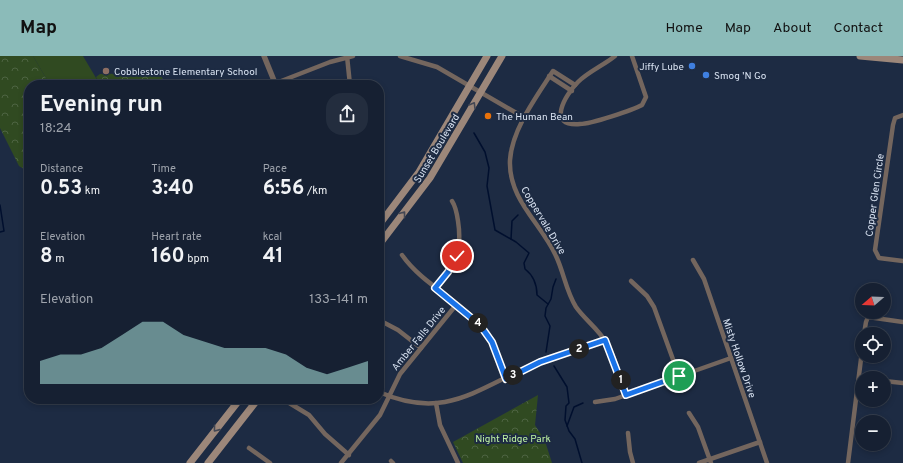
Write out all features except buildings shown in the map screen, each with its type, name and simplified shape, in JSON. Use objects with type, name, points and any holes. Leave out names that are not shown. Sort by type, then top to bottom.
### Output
[{"type":"main road","name":"Sunset Boulevard","points":[[384,218],[419,172],[487,56]]},
{"type":"main road","name":"Sunset Boulevard","points":[[384,238],[430,178],[502,56]]},
{"type":"main road","points":[[860,56],[903,60]]},
{"type":"main road","points":[[190,463],[236,404]]},
{"type":"main road","points":[[208,463],[254,404]]},
{"type":"street","points":[[264,56],[272,80]]},
{"type":"street","points":[[283,80],[348,56],[353,56]]},
{"type":"street","points":[[348,56],[350,80]]},
{"type":"street","points":[[400,56],[438,67],[525,118]]},
{"type":"street","points":[[615,56],[575,86],[561,108],[560,114],[564,120],[573,124],[585,124],[642,105],[646,98],[632,56]]},
{"type":"street","name":"Coppervale Drive","points":[[563,77],[553,71],[516,132],[512,148],[510,168],[513,186],[524,207],[556,256],[573,302],[605,340],[626,395]]},
{"type":"street","points":[[550,76],[572,91]]},
{"type":"street","points":[[559,83],[563,77],[575,86]]},
{"type":"street","name":"Copper Glen Circle","points":[[903,115],[895,118],[893,125],[875,250],[879,258],[903,261]]},
{"type":"street","points":[[435,288],[451,267],[459,249],[460,230],[456,209],[452,201]]},
{"type":"street","points":[[402,255],[417,274],[456,304],[475,320],[485,331],[492,342],[506,379]]},
{"type":"street","name":"Misty Hollow Drive","points":[[693,260],[704,279],[767,463]]},
{"type":"street","points":[[631,281],[647,296],[654,307],[679,376]]},
{"type":"street","name":"Amber Falls Drive","points":[[341,463],[380,415],[400,374],[456,304]]},
{"type":"street","points":[[865,327],[868,318],[903,322]]},
{"type":"street","points":[[384,323],[398,330],[421,348]]},
{"type":"street","points":[[384,394],[403,401],[420,404],[436,403],[470,396],[540,362],[605,340]]},
{"type":"street","points":[[595,402],[626,395],[731,358]]},
{"type":"street","points":[[891,382],[903,383]]},
{"type":"street","points":[[436,403],[440,425],[458,463]]},
{"type":"street","points":[[291,404],[309,416],[325,434],[349,455]]},
{"type":"street","points":[[848,463],[856,407]]},
{"type":"street","points":[[689,413],[698,427],[710,461]]},
{"type":"street","points":[[628,433],[633,463]]},
{"type":"street","points":[[699,463],[710,461],[760,442]]},
{"type":"street","points":[[249,448],[270,463]]},
{"type":"green space","points":[[0,56],[33,56],[47,80],[24,80],[24,169],[19,166],[0,128]]},
{"type":"green space","points":[[33,56],[83,56],[97,80],[47,80]]},
{"type":"green space","points":[[160,73],[163,80],[98,80],[96,77],[100,74]]},
{"type":"green space","name":"Night Ridge Park","points":[[538,395],[535,425],[545,441],[552,463],[463,463],[453,442]]},
{"type":"waterway","points":[[474,133],[485,152],[489,168],[487,186],[495,230],[516,242],[529,253],[524,263],[525,269],[531,274],[534,280],[537,295],[548,304]]},
{"type":"waterway","points":[[0,205],[4,231],[0,232]]},
{"type":"waterway","points":[[511,239],[512,221],[518,215]]},
{"type":"waterway","points":[[546,352],[550,326],[545,316],[546,308],[551,299],[556,279]]},
{"type":"waterway","points":[[554,366],[567,387],[569,403],[566,406],[565,420],[569,431],[575,439],[582,463]]},
{"type":"waterway","points":[[567,426],[574,407],[583,403]]},
{"type":"place","name":"Jiffy Lube","points":[[692,66]]},
{"type":"place","name":"Cobblestone Elementary School","points":[[106,71]]},
{"type":"place","name":"Smog 'N Go","points":[[706,75]]},
{"type":"place","name":"The Human Bean","points":[[488,116]]},
{"type":"route","points":[[457,256],[448,272],[435,288],[475,320],[485,331],[492,342],[506,379],[540,362],[605,340],[626,395],[679,376]]}]
